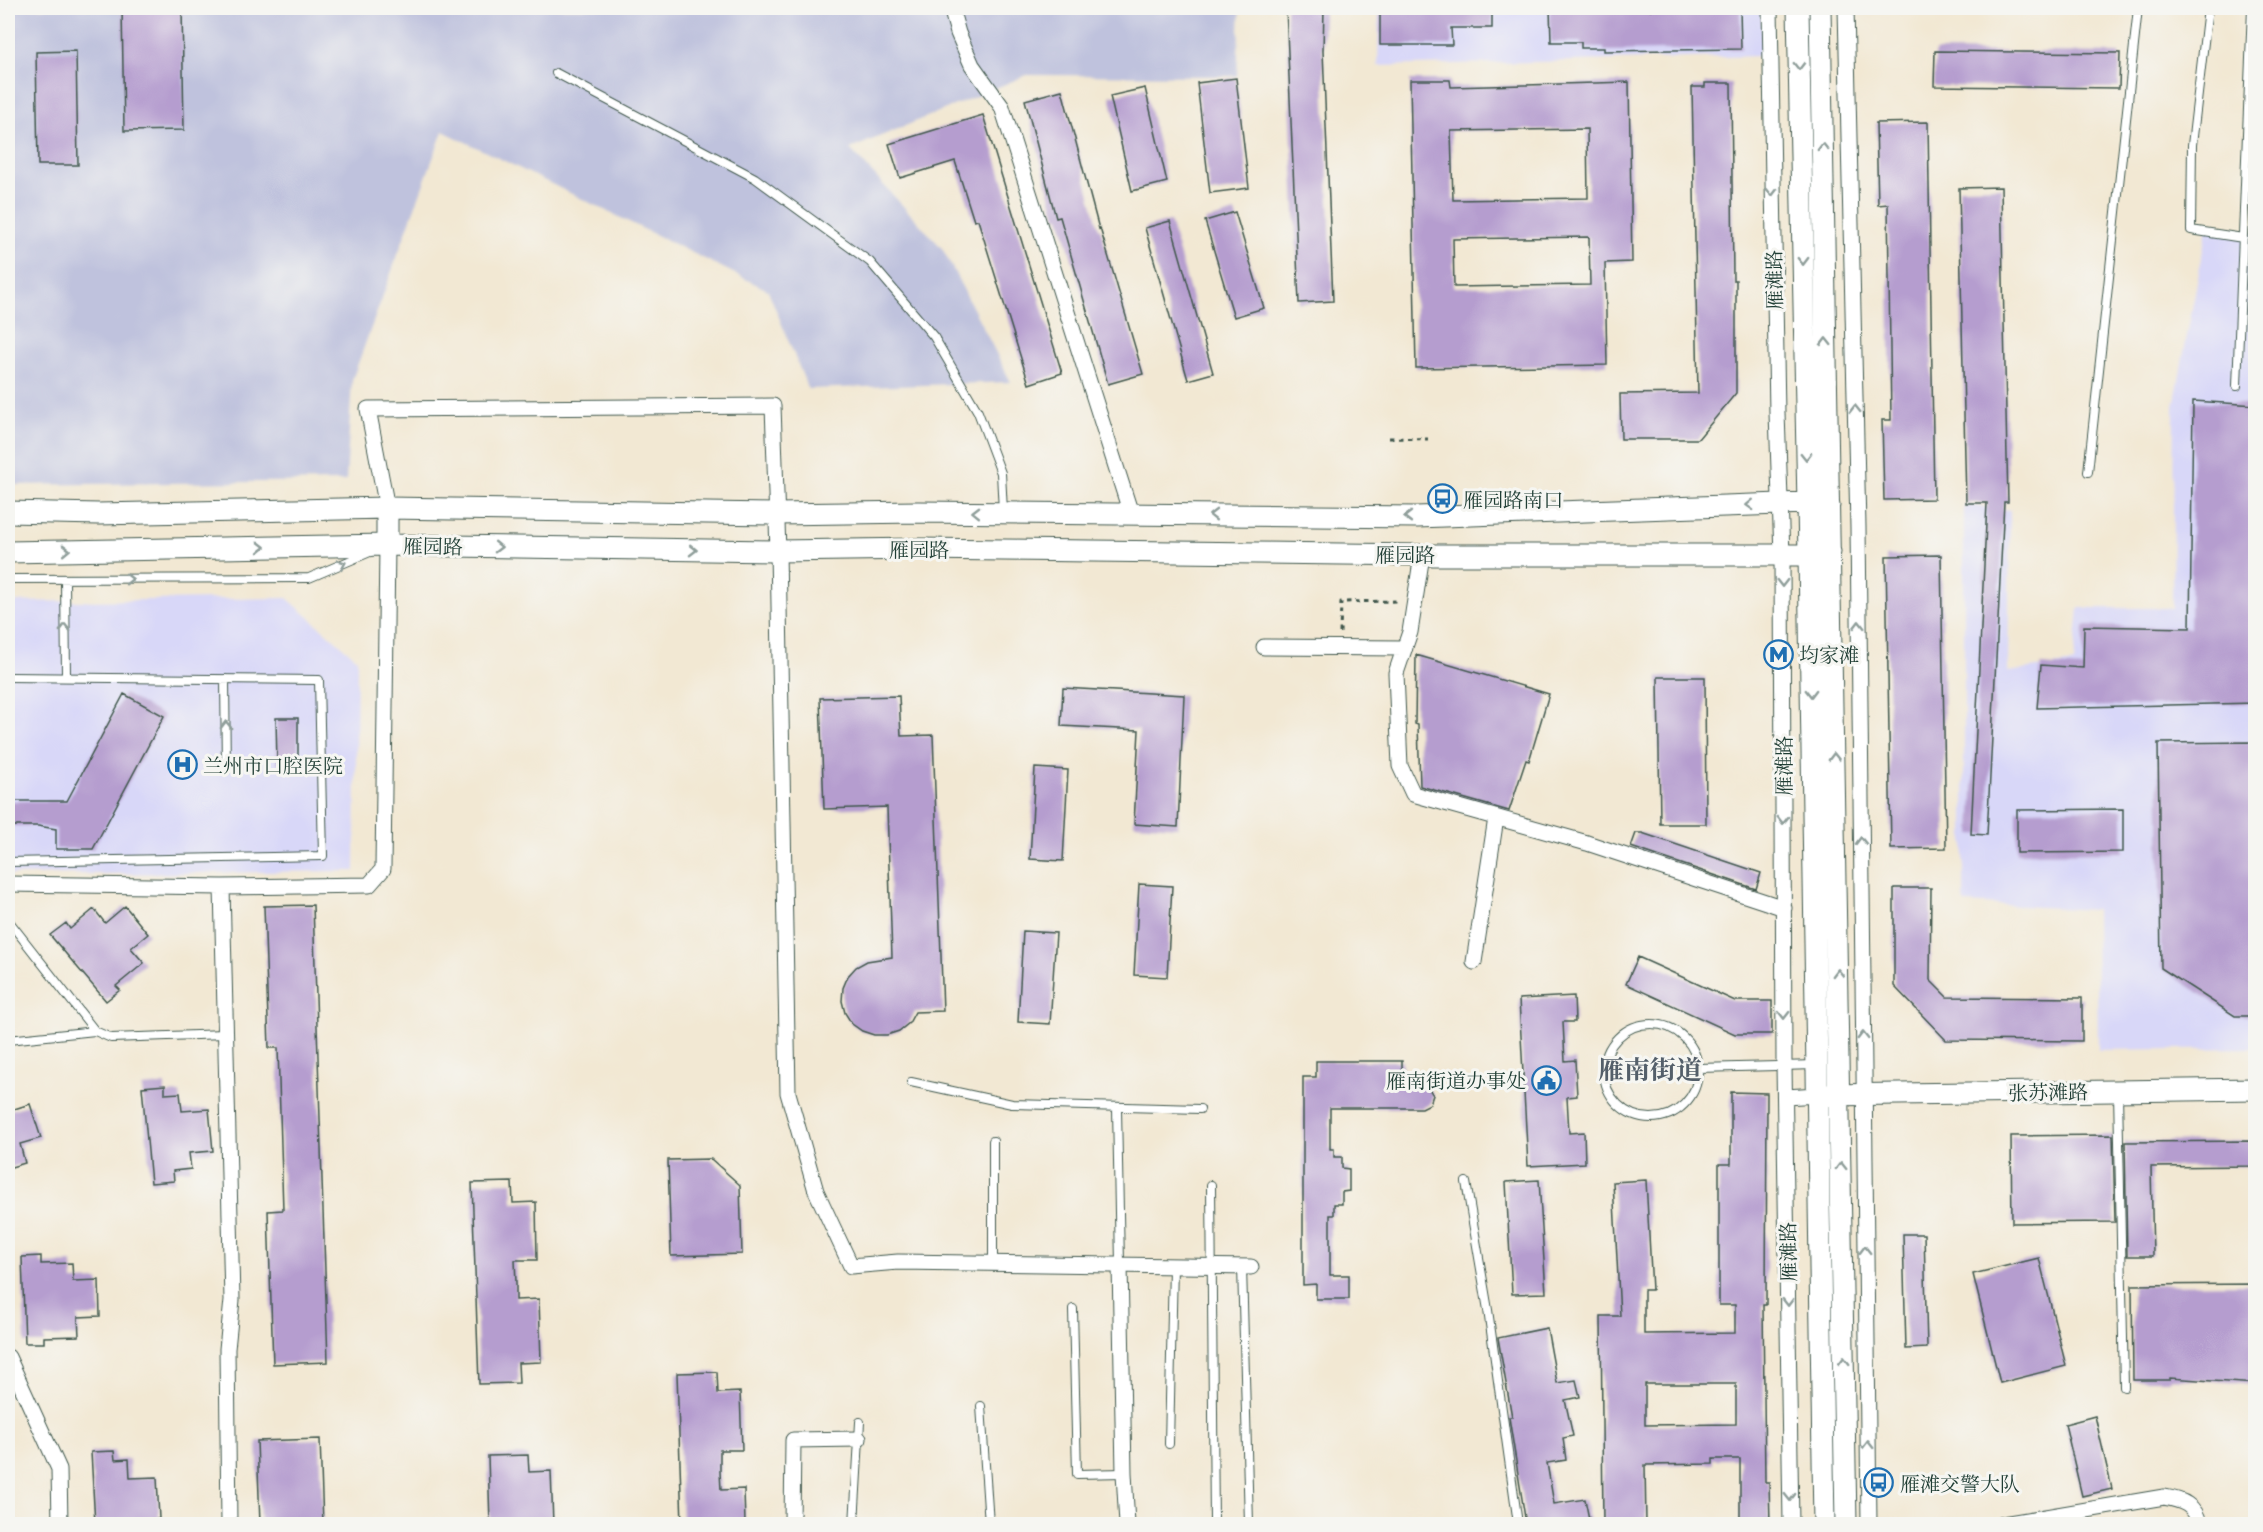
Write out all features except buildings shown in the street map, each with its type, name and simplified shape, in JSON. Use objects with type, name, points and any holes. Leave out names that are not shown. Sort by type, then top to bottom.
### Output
[{"type":"main road","name":"雁滩路","points":[[1798,8],[1807,503],[1820,553],[1840,1095],[1846,1524]]},
{"type":"main road","name":"雁滩路","points":[[1820,8],[1829,505],[1820,553],[1816,1065],[1824,1524]]},
{"type":"main road","name":"雁园路","points":[[8,512],[99,514],[387,508],[776,514],[1003,513],[1417,518],[1807,503],[1829,505]]},
{"type":"main road","points":[[387,508],[387,545]]},
{"type":"main road","name":"雁园路","points":[[8,552],[387,545],[778,551],[919,549],[1422,555],[1782,555],[1820,553]]},
{"type":"main road","name":"张苏滩路","points":[[1817,1095],[2256,1089]]},
{"type":"street","points":[[951,8],[958,33],[972,65],[1002,107],[1131,514]]},
{"type":"street","name":"雁滩路","points":[[1770,8],[1771,157],[1782,555],[1784,1065],[1791,1524]]},
{"type":"street","points":[[1846,8],[1858,553],[1869,1524]]},
{"type":"street","points":[[387,508],[368,409],[773,406],[778,551],[788,1093],[816,1191],[851,1266],[898,1262],[1247,1266]]},
{"type":"street","points":[[8,884],[222,887],[369,885],[383,869],[387,545]]},
{"type":"street","points":[[1820,553],[1858,553]]},
{"type":"street","points":[[1422,555],[1410,632],[1396,673],[1400,766],[1413,794],[1587,843],[1784,908]]},
{"type":"street","points":[[1264,646],[1405,648]]},
{"type":"street","points":[[1474,962],[1496,818]]},
{"type":"street","points":[[222,887],[232,1300],[227,1349],[229,1524]]},
{"type":"street","points":[[1786,1097],[1817,1095]]},
{"type":"street","points":[[1120,1265],[1127,1524]]},
{"type":"street","points":[[8,1357],[59,1469],[60,1524]]},
{"type":"street","points":[[792,1524],[793,1440],[859,1439]]},
{"type":"street","points":[[2003,1524],[2164,1497],[2179,1499],[2189,1505],[2198,1515],[2199,1524]]},
{"type":"lane","points":[[2088,472],[2138,8]]},
{"type":"lane","points":[[2208,8],[2192,145],[2191,230],[2243,238]]},
{"type":"lane","points":[[2237,386],[2252,8]]},
{"type":"lane","points":[[556,73],[755,178],[870,262],[934,338],[978,412],[1001,473],[1003,513]]},
{"type":"lane","points":[[8,579],[309,578],[387,545]]},
{"type":"lane","points":[[65,579],[66,677]]},
{"type":"lane","points":[[8,677],[319,680],[323,856],[8,862]]},
{"type":"lane","points":[[225,679],[226,770]]},
{"type":"lane","points":[[8,920],[95,1031],[111,1038],[225,1034]]},
{"type":"lane","points":[[1648,1023],[1667,1026],[1683,1035],[1694,1050],[1698,1068],[1696,1086],[1686,1102],[1671,1114],[1654,1118],[1635,1115],[1619,1106],[1608,1091],[1604,1073],[1606,1055],[1616,1039],[1631,1028],[1648,1023]]},
{"type":"lane","points":[[8,1040],[95,1031]]},
{"type":"lane","points":[[1698,1068],[1816,1065]]},
{"type":"lane","points":[[911,1082],[1012,1104],[1200,1109]]},
{"type":"lane","points":[[2118,1091],[2124,1387]]},
{"type":"lane","points":[[1117,1108],[1120,1265]]},
{"type":"lane","points":[[993,1141],[993,1263]]},
{"type":"lane","points":[[1466,1182],[1488,1310],[1518,1524]]},
{"type":"lane","points":[[1211,1185],[1214,1524]]},
{"type":"lane","points":[[1169,1444],[1173,1264]]},
{"type":"lane","points":[[1247,1266],[1249,1524]]},
{"type":"lane","points":[[1073,1309],[1077,1474],[1124,1473]]},
{"type":"lane","points":[[981,1406],[989,1524]]},
{"type":"lane","points":[[854,1524],[860,1422]]},
{"type":"path","points":[[1389,438],[1428,439]]},
{"type":"path","points":[[1340,647],[1341,602],[1404,601]]},
{"type":"shaded area","points":[[8,8],[1240,8],[1237,76],[1027,75],[850,149],[942,248],[1011,382],[808,389],[768,290],[443,131],[352,380],[346,481],[8,485]]},
{"type":"shaded area","points":[[1379,8],[1762,8],[1762,56],[1378,66]]},
{"type":"shaded area","points":[[2207,228],[2255,233],[2255,1048],[2098,1050],[2096,910],[1964,903],[1964,505],[2010,510],[2008,672],[2074,663],[2079,608],[2172,608],[2174,406]]},
{"type":"shaded area","name":"兰州市口腔医院","points":[[287,598],[357,659],[355,871],[8,875],[8,602]]},
{"type":"place","name":"雁园路南口","points":[[1442,499]]},
{"type":"place","name":"均家滩","points":[[1778,654]]},
{"type":"place","name":"兰州市口腔医院","points":[[182,765]]},
{"type":"place","name":"雁南街道办事处","points":[[1547,1080]]},
{"type":"place","name":"雁滩交警大队","points":[[1879,1483]]},
{"type":"district","name":"雁南街道","points":[[1650,1069]]}]
